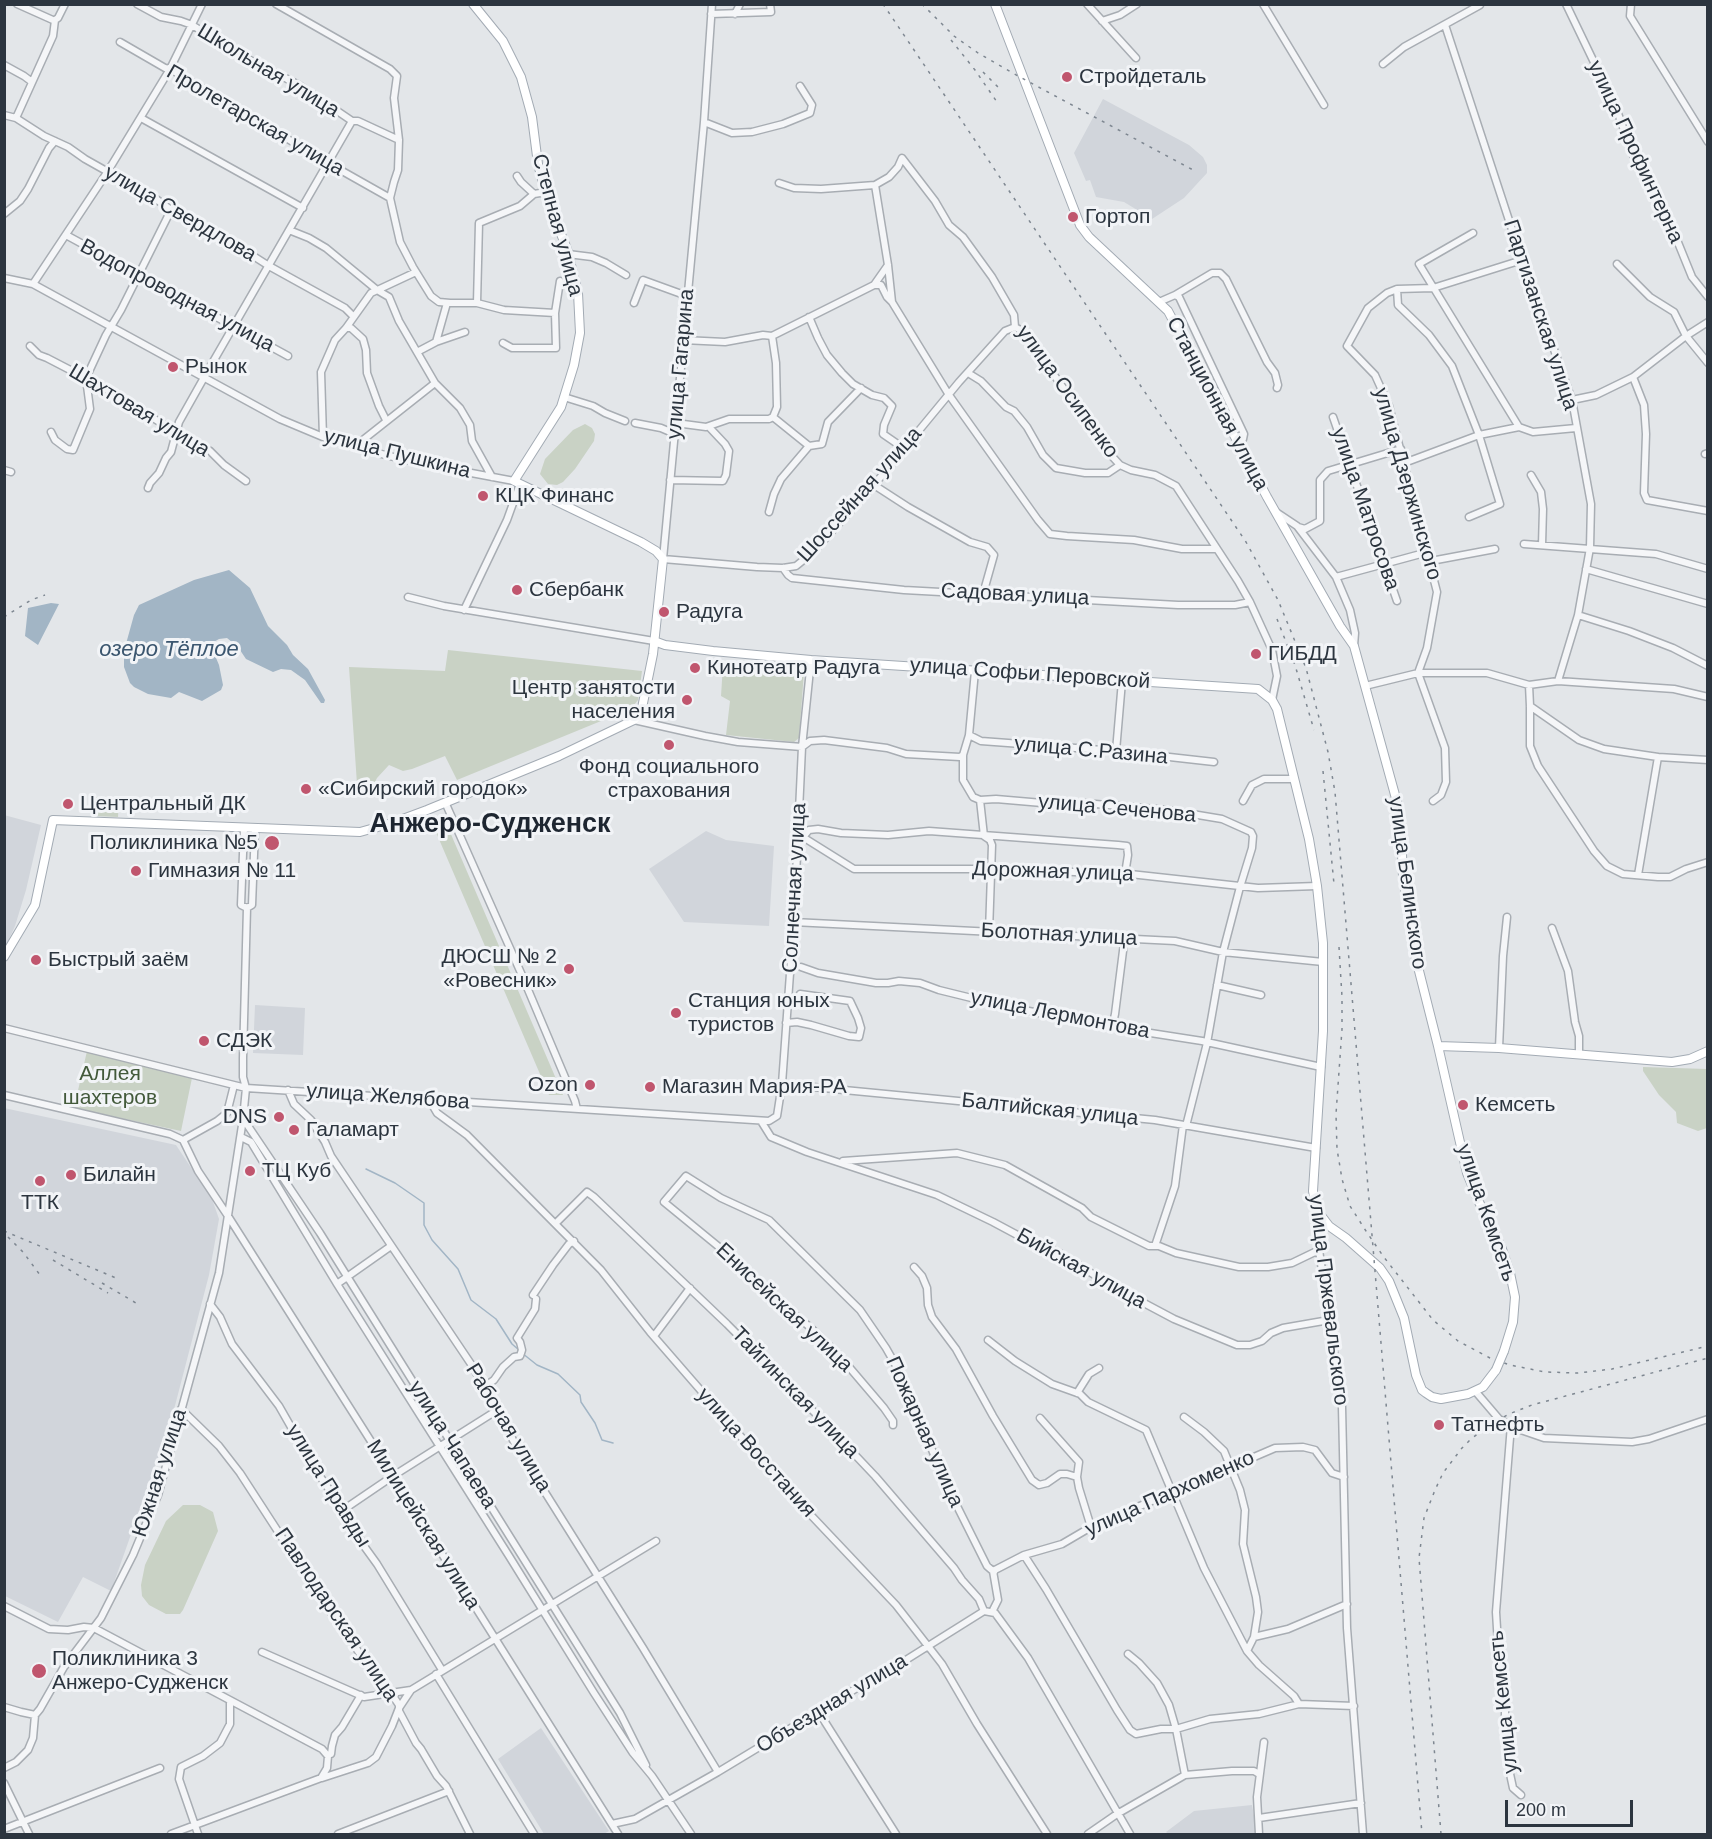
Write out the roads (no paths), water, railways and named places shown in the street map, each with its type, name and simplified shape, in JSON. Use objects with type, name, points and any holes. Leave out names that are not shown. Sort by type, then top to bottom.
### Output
[{"type":"main road","name":"Степная улица","points":[[473,4],[503,40],[521,77],[532,117],[538,164],[568,254],[578,293],[580,333],[574,365],[561,407],[517,482]]},
{"type":"main road","name":"Станционная улица","points":[[995,4],[1080,225],[1089,237],[1168,311],[1238,443],[1340,626],[1355,648]]},
{"type":"main road","name":"улица Пушкина","points":[[517,482],[641,542],[656,551],[663,559]]},
{"type":"main road","name":"улица Гагарина","points":[[634,720],[642,708],[654,641],[663,559]]},
{"type":"main road","name":"улица Софьи Перовской","points":[[654,641],[665,645],[713,651],[811,660],[1258,689],[1272,700]]},
{"type":"main road","name":"улица Белинского","points":[[1355,648],[1400,813],[1402,876],[1416,959],[1438,1046]]},
{"type":"main road","name":"улица Пржевальского","points":[[1272,700],[1277,709],[1309,839],[1317,885],[1323,962],[1321,1067],[1313,1191],[1316,1209]]},
{"type":"main road","points":[[4,957],[36,906],[53,820],[360,832],[392,823],[560,756],[634,720]]},
{"type":"main road","points":[[1438,1046],[1499,1048],[1672,1062],[1690,1059],[1707,1051]]},
{"type":"main road","name":"улица Кемсеть","points":[[1438,1046],[1467,1173],[1502,1249],[1515,1297],[1514,1322],[1504,1351],[1488,1382],[1476,1392]]},
{"type":"main road","points":[[1316,1209],[1329,1226],[1380,1268],[1389,1281],[1404,1318],[1416,1375],[1422,1390],[1432,1397],[1442,1399],[1476,1392]]},
{"type":"street","points":[[17,4],[55,21]]},
{"type":"street","points":[[16,118],[53,36],[55,21],[65,4]]},
{"type":"street","name":"Школьная улица","points":[[137,4],[161,17],[192,25],[244,57],[299,86],[352,121],[357,121],[399,140]]},
{"type":"street","points":[[33,284],[108,171],[171,69],[202,4]]},
{"type":"street","points":[[276,4],[380,63],[397,76],[394,98],[399,140],[398,170],[390,198],[400,242],[431,296],[439,302],[477,303],[504,310],[555,313]]},
{"type":"street","name":"улица Гагарина","points":[[663,559],[704,122],[712,4]]},
{"type":"street","points":[[735,14],[740,4]]},
{"type":"street","points":[[711,14],[771,12],[770,4]]},
{"type":"street","points":[[1087,4],[1136,58]]},
{"type":"street","points":[[1102,21],[1120,15],[1137,4]]},
{"type":"street","points":[[1263,4],[1324,105]]},
{"type":"street","name":"улица Профинтерна","points":[[1566,4],[1616,108],[1633,155],[1666,213],[1692,277],[1707,297]]},
{"type":"street","points":[[1631,4],[1630,16],[1707,142]]},
{"type":"street","points":[[1383,64],[1404,47],[1480,5]]},
{"type":"street","name":"Партизанская улица","points":[[1445,25],[1522,260],[1572,400],[1590,504],[1590,548],[1578,615],[1557,681]]},
{"type":"street","name":"Пролетарская улица","points":[[120,42],[165,68],[171,69],[390,198]]},
{"type":"street","points":[[4,65],[32,82]]},
{"type":"street","points":[[704,122],[732,133],[752,132],[783,124],[810,113],[812,105],[800,86]]},
{"type":"street","name":"улица Свердлова","points":[[4,115],[16,118],[156,199],[171,210],[225,238],[269,266],[345,308],[354,316]]},
{"type":"street","points":[[141,118],[303,208]]},
{"type":"street","points":[[148,488],[171,452],[179,422],[352,121]]},
{"type":"street","points":[[4,214],[20,201],[55,141]]},
{"type":"street","name":"улица Осипенко","points":[[875,185],[890,177],[902,158],[935,201],[949,225],[963,237],[992,278],[1014,315],[1015,327],[1028,338],[1109,453],[1120,465],[1108,473],[1085,473],[1056,468],[1043,455],[1014,411],[981,381],[968,373]]},
{"type":"street","points":[[517,176],[534,194]]},
{"type":"street","points":[[779,183],[794,188],[875,185],[892,302]]},
{"type":"street","points":[[477,303],[479,224],[520,206],[534,194],[546,192]]},
{"type":"street","points":[[51,432],[55,440],[67,449],[73,450],[90,409],[86,378],[171,210]]},
{"type":"street","points":[[289,230],[326,248],[377,290],[389,297],[399,321],[435,383],[460,408],[470,425],[472,441],[492,477]]},
{"type":"street","points":[[1473,233],[1419,264],[1519,427]]},
{"type":"street","name":"Водопроводная улица","points":[[66,235],[288,356]]},
{"type":"street","points":[[568,254],[592,257],[626,275]]},
{"type":"street","points":[[1469,518],[1500,504],[1479,435],[1452,366],[1429,335],[1398,305],[1397,289],[1433,288],[1522,260]]},
{"type":"street","points":[[1617,264],[1650,297],[1674,312],[1686,336],[1707,363]]},
{"type":"street","points":[[874,285],[888,265]]},
{"type":"street","points":[[323,437],[321,372],[335,340],[370,293],[416,272]]},
{"type":"street","points":[[1159,302],[1212,273],[1220,273],[1226,279],[1267,362],[1275,373],[1277,388]]},
{"type":"street","name":"улица Пушкина","points":[[4,278],[33,284],[280,418],[323,437],[418,463],[517,482]]},
{"type":"street","points":[[634,303],[643,280],[687,296]]},
{"type":"street","points":[[503,343],[512,348],[556,348],[555,313],[560,281]]},
{"type":"street","points":[[683,340],[725,342],[763,335],[772,336],[874,285],[881,285],[949,395],[1050,534],[1134,540],[1182,549],[1217,549]]},
{"type":"street","name":"улица Дзержинского","points":[[1397,289],[1387,293],[1368,308],[1347,346],[1375,375],[1389,406],[1431,561],[1437,592],[1427,648],[1418,673]]},
{"type":"street","points":[[1175,295],[1179,297],[1244,434],[1243,439],[1238,443]]},
{"type":"street","points":[[436,342],[448,303]]},
{"type":"street","points":[[809,317],[827,355],[842,374],[872,395],[884,398],[892,406],[884,425],[883,434],[902,451]]},
{"type":"street","points":[[1572,400],[1596,395],[1633,377],[1707,322]]},
{"type":"street","name":"Шоссейная улица","points":[[663,559],[783,568],[796,566],[812,553],[874,485],[1005,331],[1015,327]]},
{"type":"street","points":[[346,328],[351,328],[363,339],[367,373],[386,420]]},
{"type":"street","points":[[417,352],[436,342],[465,332]]},
{"type":"street","points":[[676,423],[709,426],[729,419],[769,419],[773,417],[777,407],[776,363],[772,336]]},
{"type":"street","name":"Шахтовая улица","points":[[30,345],[39,355],[86,378],[210,451],[246,481]]},
{"type":"street","points":[[1633,377],[1644,405],[1647,434],[1644,493],[1647,500],[1707,511]]},
{"type":"street","points":[[354,447],[435,383]]},
{"type":"street","points":[[769,512],[781,479],[809,446],[822,444],[828,422],[861,388]]},
{"type":"street","points":[[564,397],[593,406],[625,421]]},
{"type":"street","points":[[773,417],[809,446]]},
{"type":"street","name":"улица Матросова","points":[[1333,417],[1397,602]]},
{"type":"street","points":[[635,423],[661,428],[675,434]]},
{"type":"street","points":[[670,480],[723,481],[726,476],[729,451],[709,426]]},
{"type":"street","points":[[1404,463],[1479,435],[1519,427],[1533,432],[1576,428]]},
{"type":"street","points":[[1297,526],[1305,529],[1320,521],[1320,480],[1328,471],[1401,449]]},
{"type":"street","points":[[1120,465],[1155,475],[1176,486],[1217,549],[1250,602],[1272,650],[1277,676],[1272,700]]},
{"type":"street","points":[[1531,475],[1541,492],[1544,509],[1542,545]]},
{"type":"street","points":[[464,610],[507,520],[517,482]]},
{"type":"street","points":[[874,485],[970,542],[987,548],[994,555],[983,594]]},
{"type":"street","name":"улица Белинского","points":[[1276,511],[1297,526],[1336,577],[1350,610],[1355,633],[1355,648]]},
{"type":"street","points":[[1524,544],[1656,554],[1707,569]]},
{"type":"street","points":[[1431,561],[1495,549]]},
{"type":"street","points":[[1336,577],[1384,566],[1428,552]]},
{"type":"street","name":"Садовая улица","points":[[783,568],[792,578],[904,590],[1178,605],[1235,605],[1250,602]]},
{"type":"street","points":[[1586,569],[1707,604]]},
{"type":"street","name":"улица Софьи Перовской","points":[[408,597],[464,610],[654,641]]},
{"type":"street","points":[[1578,615],[1673,648],[1707,666]]},
{"type":"street","name":"Солнечная улица","points":[[777,1116],[782,1084],[800,836],[802,747],[811,660]]},
{"type":"street","points":[[975,670],[969,735],[963,755],[963,780],[973,797],[980,800],[984,836],[992,844],[989,932]]},
{"type":"street","points":[[1418,673],[1445,748],[1446,782],[1441,795],[1432,801]]},
{"type":"street","points":[[1365,686],[1418,673],[1487,673],[1529,685],[1557,681],[1674,689],[1707,698]]},
{"type":"street","points":[[1116,751],[1122,681]]},
{"type":"street","points":[[1529,685],[1530,746],[1538,766],[1594,851],[1607,866],[1623,874],[1658,878],[1670,877],[1707,862]]},
{"type":"street","points":[[1530,706],[1580,740],[1604,748],[1658,757],[1707,760]]},
{"type":"street","points":[[634,720],[716,738],[802,747],[810,741],[824,740],[887,748],[906,754],[960,757],[963,755]]},
{"type":"street","name":"улица С.Разина","points":[[969,735],[981,741],[1116,751],[1214,762]]},
{"type":"street","points":[[1638,875],[1658,757]]},
{"type":"street","points":[[1243,801],[1251,785],[1264,779],[1294,779]]},
{"type":"street","name":"улица Сеченова","points":[[980,800],[996,799],[1054,804],[1071,802],[1168,810],[1222,819],[1251,832],[1253,836],[1252,848],[1240,887]]},
{"type":"street","points":[[445,802],[525,983],[577,1109]]},
{"type":"street","points":[[244,828],[241,905],[248,908],[252,905],[255,828]]},
{"type":"street","points":[[800,836],[809,830],[818,829],[841,833],[888,834],[929,831],[1127,846],[1125,874]]},
{"type":"street","name":"Дорожная улица","points":[[800,836],[854,868],[992,869],[1125,874],[1258,888],[1317,885]]},
{"type":"street","points":[[1155,1246],[1175,1186],[1184,1125],[1207,1043],[1223,952],[1240,887]]},
{"type":"street","name":"Южная улица","points":[[4,1768],[16,1762],[28,1750],[38,1712],[58,1676],[101,1618],[133,1555],[158,1495],[219,1273],[241,1137],[246,1088],[243,1077],[243,1058],[248,908]]},
{"type":"street","points":[[1499,1048],[1507,916]]},
{"type":"street","name":"Болотная улица","points":[[793,922],[1175,941],[1223,952],[1323,962]]},
{"type":"street","points":[[1552,928],[1568,971],[1579,1036],[1579,1054]]},
{"type":"street","points":[[1112,1027],[1123,955],[1124,943],[1121,938]]},
{"type":"street","name":"улица Лермонтова","points":[[801,967],[818,973],[876,983],[920,982],[939,990],[1008,1007],[1207,1043],[1321,1067]]},
{"type":"street","points":[[1217,985],[1261,995]]},
{"type":"street","points":[[786,1023],[811,1024],[859,1037],[861,1028],[850,1001],[800,994]]},
{"type":"street","name":"улица Желябова","points":[[4,1028],[246,1088],[760,1120],[769,1120],[777,1116]]},
{"type":"street","name":"Балтийская улица","points":[[782,1084],[1144,1119],[1316,1148]]},
{"type":"street","points":[[4,1095],[170,1134],[183,1140],[217,1121],[226,1113],[234,1085]]},
{"type":"street","name":"Рабочая улица","points":[[288,1090],[294,1104],[311,1120],[331,1156],[472,1367],[496,1411],[718,1772]]},
{"type":"street","name":"улица Восстания","points":[[430,1101],[437,1113],[467,1135],[601,1270],[654,1336],[789,1492],[896,1605],[942,1664],[1047,1834]]},
{"type":"street","name":"улица Чапаева","points":[[243,1119],[347,1276],[620,1713],[652,1776]]},
{"type":"street","name":"Бийская улица","points":[[760,1120],[771,1137],[807,1152],[937,1195],[1036,1245],[1058,1252],[1126,1295],[1132,1296],[1135,1303],[1142,1302],[1174,1319],[1237,1345],[1250,1345],[1262,1341],[1271,1333],[1283,1328],[1329,1320]]},
{"type":"street","name":"улица Чапаева","points":[[241,1137],[251,1142],[337,1284],[594,1693],[633,1753],[652,1776],[691,1834]]},
{"type":"street","name":"Милицейская улица","points":[[183,1140],[198,1171],[612,1824],[615,1834]]},
{"type":"street","name":"Бийская улица","points":[[834,1161],[851,1162],[957,1153],[1005,1165],[1082,1208],[1091,1217],[1149,1246],[1239,1267],[1268,1267],[1292,1263],[1319,1250]]},
{"type":"street","name":"Енисейская улица","points":[[700,1184],[686,1176],[664,1202],[730,1256],[838,1354],[884,1408],[894,1425]]},
{"type":"street","name":"Пожарная улица","points":[[700,1184],[721,1198],[769,1220],[860,1310],[903,1378],[945,1482],[987,1566],[993,1572],[998,1600],[994,1612]]},
{"type":"street","name":"Тайгинская улица","points":[[556,1223],[587,1192],[690,1288],[791,1388],[874,1476],[954,1568],[979,1599],[984,1611]]},
{"type":"street","name":"улица Пржевальского","points":[[1316,1209],[1319,1250],[1342,1407],[1347,1604],[1363,1834]]},
{"type":"street","points":[[484,1387],[494,1380],[514,1357],[520,1356],[522,1350],[517,1338],[535,1310],[534,1297],[553,1265],[574,1241]]},
{"type":"street","points":[[337,1284],[391,1246]]},
{"type":"street","points":[[914,1267],[922,1276],[927,1288],[928,1305],[932,1317],[956,1349],[1032,1480],[1039,1485],[1047,1483],[1060,1474],[1077,1477]]},
{"type":"street","points":[[654,1336],[690,1288]]},
{"type":"street","name":"улица Правды","points":[[210,1305],[220,1317],[232,1344],[279,1406],[315,1469],[343,1510],[534,1834]]},
{"type":"street","points":[[988,1340],[1015,1361],[1052,1384],[1077,1393],[1088,1402],[1146,1430],[1204,1568],[1247,1651],[1299,1704]]},
{"type":"street","points":[[1077,1393],[1089,1374],[1099,1368]]},
{"type":"street","points":[[1476,1392],[1499,1419],[1513,1427],[1544,1438],[1632,1442],[1649,1439],[1707,1419]]},
{"type":"street","name":"Павлодарская улица","points":[[181,1409],[208,1434],[240,1473],[325,1604],[388,1694],[393,1696],[416,1743],[449,1791],[470,1834]]},
{"type":"street","points":[[343,1510],[496,1411]]},
{"type":"street","points":[[1040,1418],[1079,1462],[1077,1477],[1079,1488],[1091,1527]]},
{"type":"street","points":[[1185,1418],[1224,1451],[1240,1490],[1245,1510],[1243,1544],[1258,1612],[1254,1637],[1247,1651]]},
{"type":"street","name":"улица Кемсеть","points":[[1513,1427],[1496,1612],[1510,1774],[1513,1788],[1521,1795]]},
{"type":"street","name":"улица Пархоменко","points":[[993,1572],[1024,1555],[1062,1544],[1091,1527],[1275,1448],[1303,1447],[1315,1450],[1332,1473],[1344,1477]]},
{"type":"street","points":[[262,1652],[364,1697],[411,1690],[656,1541]]},
{"type":"street","points":[[1024,1555],[1117,1710],[1130,1730],[1136,1734],[1161,1729],[1176,1729],[1210,1719],[1259,1714],[1299,1704],[1354,1706]]},
{"type":"street","points":[[1254,1637],[1288,1629],[1347,1604]]},
{"type":"street","points":[[4,1606],[49,1629],[94,1628],[328,1753]]},
{"type":"street","points":[[984,1611],[994,1612],[1028,1658],[1130,1834]]},
{"type":"street","name":"Объездная улица","points":[[612,1824],[635,1819],[718,1772],[856,1688],[866,1685],[984,1611]]},
{"type":"street","points":[[1128,1654],[1140,1663],[1157,1683],[1169,1705],[1185,1775]]},
{"type":"street","points":[[171,1834],[321,1778],[368,1763],[376,1756],[399,1708],[411,1690]]},
{"type":"street","points":[[321,1778],[327,1768],[328,1753],[335,1735],[361,1695]]},
{"type":"street","points":[[198,1834],[179,1779],[181,1767],[203,1756],[220,1743],[230,1724],[230,1701]]},
{"type":"street","points":[[4,1707],[21,1712],[38,1712]]},
{"type":"street","points":[[818,1711],[896,1834]]},
{"type":"street","points":[[1259,1834],[1257,1797],[1264,1742]]},
{"type":"street","points":[[4,1829],[160,1768]]},
{"type":"street","points":[[1088,1834],[1117,1814],[1185,1775],[1232,1771],[1254,1771],[1260,1774]]},
{"type":"street","points":[[4,1783],[29,1834]]},
{"type":"street","points":[[338,1834],[449,1791]]},
{"type":"street","points":[[1259,1818],[1361,1803]]},
{"type":"water","name":"озеро Тёплое","points":[[229,570],[250,588],[268,626],[308,669],[325,700],[324,703],[321,703],[305,680],[291,670],[281,669],[273,672],[246,659],[238,647],[227,638],[219,639],[211,646],[219,665],[223,685],[221,690],[202,701],[179,692],[171,698],[148,694],[130,683],[124,667],[124,651],[139,605],[194,580]]},
{"type":"water","points":[[51,603],[59,604],[38,645],[25,636],[28,608]]},
{"type":"waterway","points":[[366,1169],[395,1183],[424,1203],[424,1225],[432,1240],[458,1269],[471,1300],[496,1319],[512,1344],[519,1350]]},
{"type":"waterway","points":[[522,1353],[537,1365],[558,1374],[580,1395],[581,1402],[595,1423],[602,1440],[613,1443]]},
{"type":"railway","points":[[883,4],[1246,542],[1278,600],[1306,668],[1328,752],[1335,792],[1422,1834]]},
{"type":"railway","points":[[922,4],[954,36],[978,53],[1195,171]]},
{"type":"railway","points":[[951,40],[999,105]]},
{"type":"railway","points":[[983,72],[1002,91]]},
{"type":"railway","points":[[4,617],[31,600],[45,595]]},
{"type":"railway","points":[[1277,619],[1295,665],[1314,730]]},
{"type":"railway","points":[[1323,771],[1334,884]]},
{"type":"railway","points":[[1339,947],[1342,1029],[1336,1114],[1337,1149],[1342,1179],[1350,1206],[1366,1231],[1433,1320],[1458,1341],[1490,1358],[1510,1365],[1545,1372],[1578,1373],[1612,1369],[1708,1346]]},
{"type":"railway","points":[[4,1231],[116,1278]]},
{"type":"railway","points":[[8,1237],[23,1252],[40,1275]]},
{"type":"railway","points":[[53,1260],[108,1293]]},
{"type":"railway","points":[[102,1283],[136,1303]]},
{"type":"railway","points":[[1441,1834],[1419,1558],[1424,1518],[1443,1473],[1471,1439],[1509,1414],[1532,1405],[1708,1358]]},
{"type":"place","name":"Стройдеталь","points":[[1067,77]]},
{"type":"place","name":"Гортоп","points":[[1073,217]]},
{"type":"place","name":"Рынок","points":[[173,367]]},
{"type":"place","name":"КЦК Финанс","points":[[483,496]]},
{"type":"place","name":"Сбербанк","points":[[517,590]]},
{"type":"place","name":"Радуга","points":[[664,612]]},
{"type":"place","name":"ГИБДД","points":[[1256,654]]},
{"type":"place","name":"Кинотеатр Радуга","points":[[695,668]]},
{"type":"place","name":"Центр занятости населения","points":[[687,700]]},
{"type":"place","name":"Фонд социального страхования","points":[[669,745]]},
{"type":"place","name":"«Сибирский городок»","points":[[306,789]]},
{"type":"place","name":"Центральный ДК","points":[[68,804]]},
{"type":"place","name":"Поликлиника №5","points":[[272,843]]},
{"type":"place","name":"Гимназия № 11","points":[[136,871]]},
{"type":"place","name":"Быстрый заём","points":[[36,960]]},
{"type":"place","name":"ДЮСШ № 2 «Ровесник»","points":[[569,969]]},
{"type":"place","name":"Станция юных туристов","points":[[676,1013]]},
{"type":"place","name":"СДЭК","points":[[204,1041]]},
{"type":"place","name":"Ozon","points":[[590,1085]]},
{"type":"place","name":"Магазин Мария-РА","points":[[650,1087]]},
{"type":"place","name":"Кемсеть","points":[[1463,1105]]},
{"type":"place","name":"DNS","points":[[279,1117]]},
{"type":"place","name":"Галамарт","points":[[294,1130]]},
{"type":"place","name":"ТЦ Куб","points":[[250,1171]]},
{"type":"place","name":"Билайн","points":[[71,1175]]},
{"type":"place","name":"ТТК","points":[[40,1181]]},
{"type":"place","name":"Татнефть","points":[[1439,1425]]},
{"type":"place","name":"Поликлиника 3 Анжеро-Судженск","points":[[39,1671]]},
{"type":"district","name":"Анжеро-Судженск","points":[[490,825]]},
{"type":"park label","name":"Аллея шахтеров","points":[[110,1086]]}]
